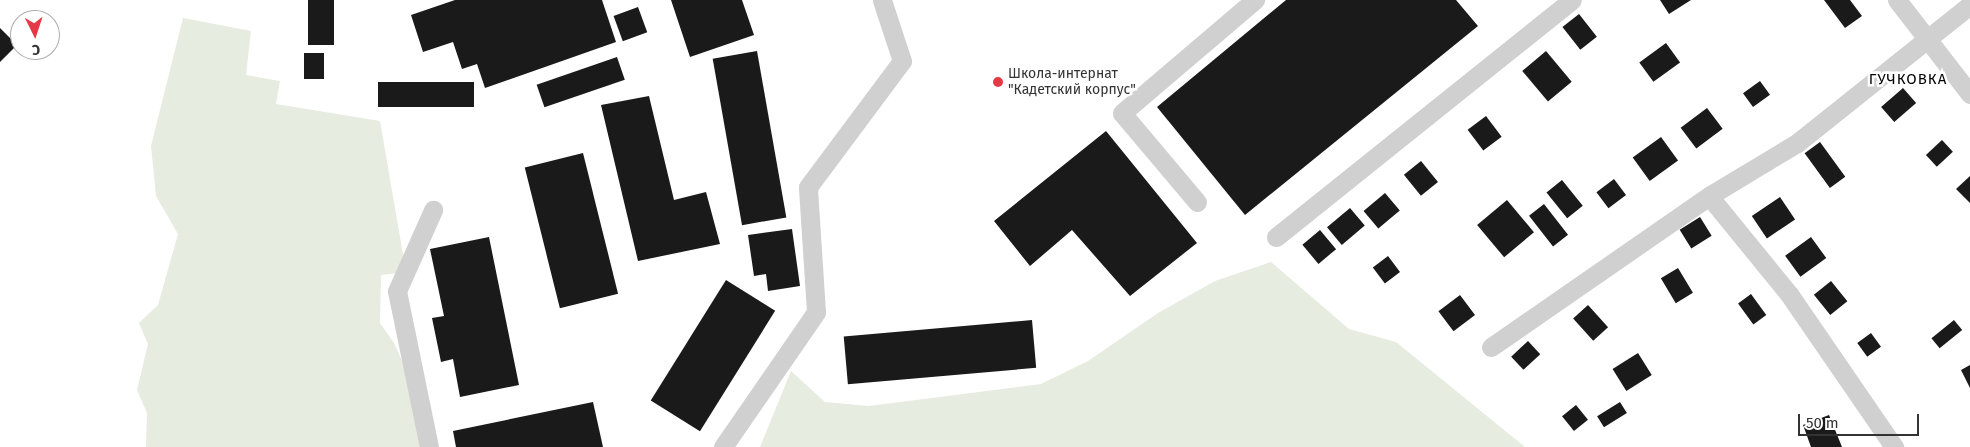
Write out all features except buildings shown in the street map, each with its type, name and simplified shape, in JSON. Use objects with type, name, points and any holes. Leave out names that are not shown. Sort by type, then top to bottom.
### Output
[{"type":"street","points":[[723,447],[816,312],[808,187],[902,61],[882,0]]},
{"type":"street","points":[[1197,202],[1122,113],[1255,0]]},
{"type":"street","points":[[1276,237],[1572,0]]},
{"type":"street","points":[[1897,0],[1970,94]]},
{"type":"street","points":[[1492,348],[1710,196],[1797,143],[1970,5]]},
{"type":"street","points":[[1710,196],[1789,294],[1894,447]]},
{"type":"street","points":[[429,447],[397,291],[432,210]]},
{"type":"shaded area","points":[[183,18],[251,31],[246,75],[280,81],[276,104],[380,121],[406,272],[381,275],[380,323],[394,343],[415,390],[420,447],[146,447],[147,413],[137,390],[148,344],[139,323],[158,305],[178,234],[156,196],[151,146]]},
{"type":"shaded area","points":[[1271,262],[1349,329],[1396,342],[1525,447],[760,447],[791,371],[825,402],[869,406],[1041,384],[1088,361],[1158,313],[1215,281]]},
{"type":"place","name":"Школа-интернат \"Кадетский корпус\"","points":[[998,82]]},
{"type":"district","name":"ГУЧКОВКА","points":[[1908,80]]}]
